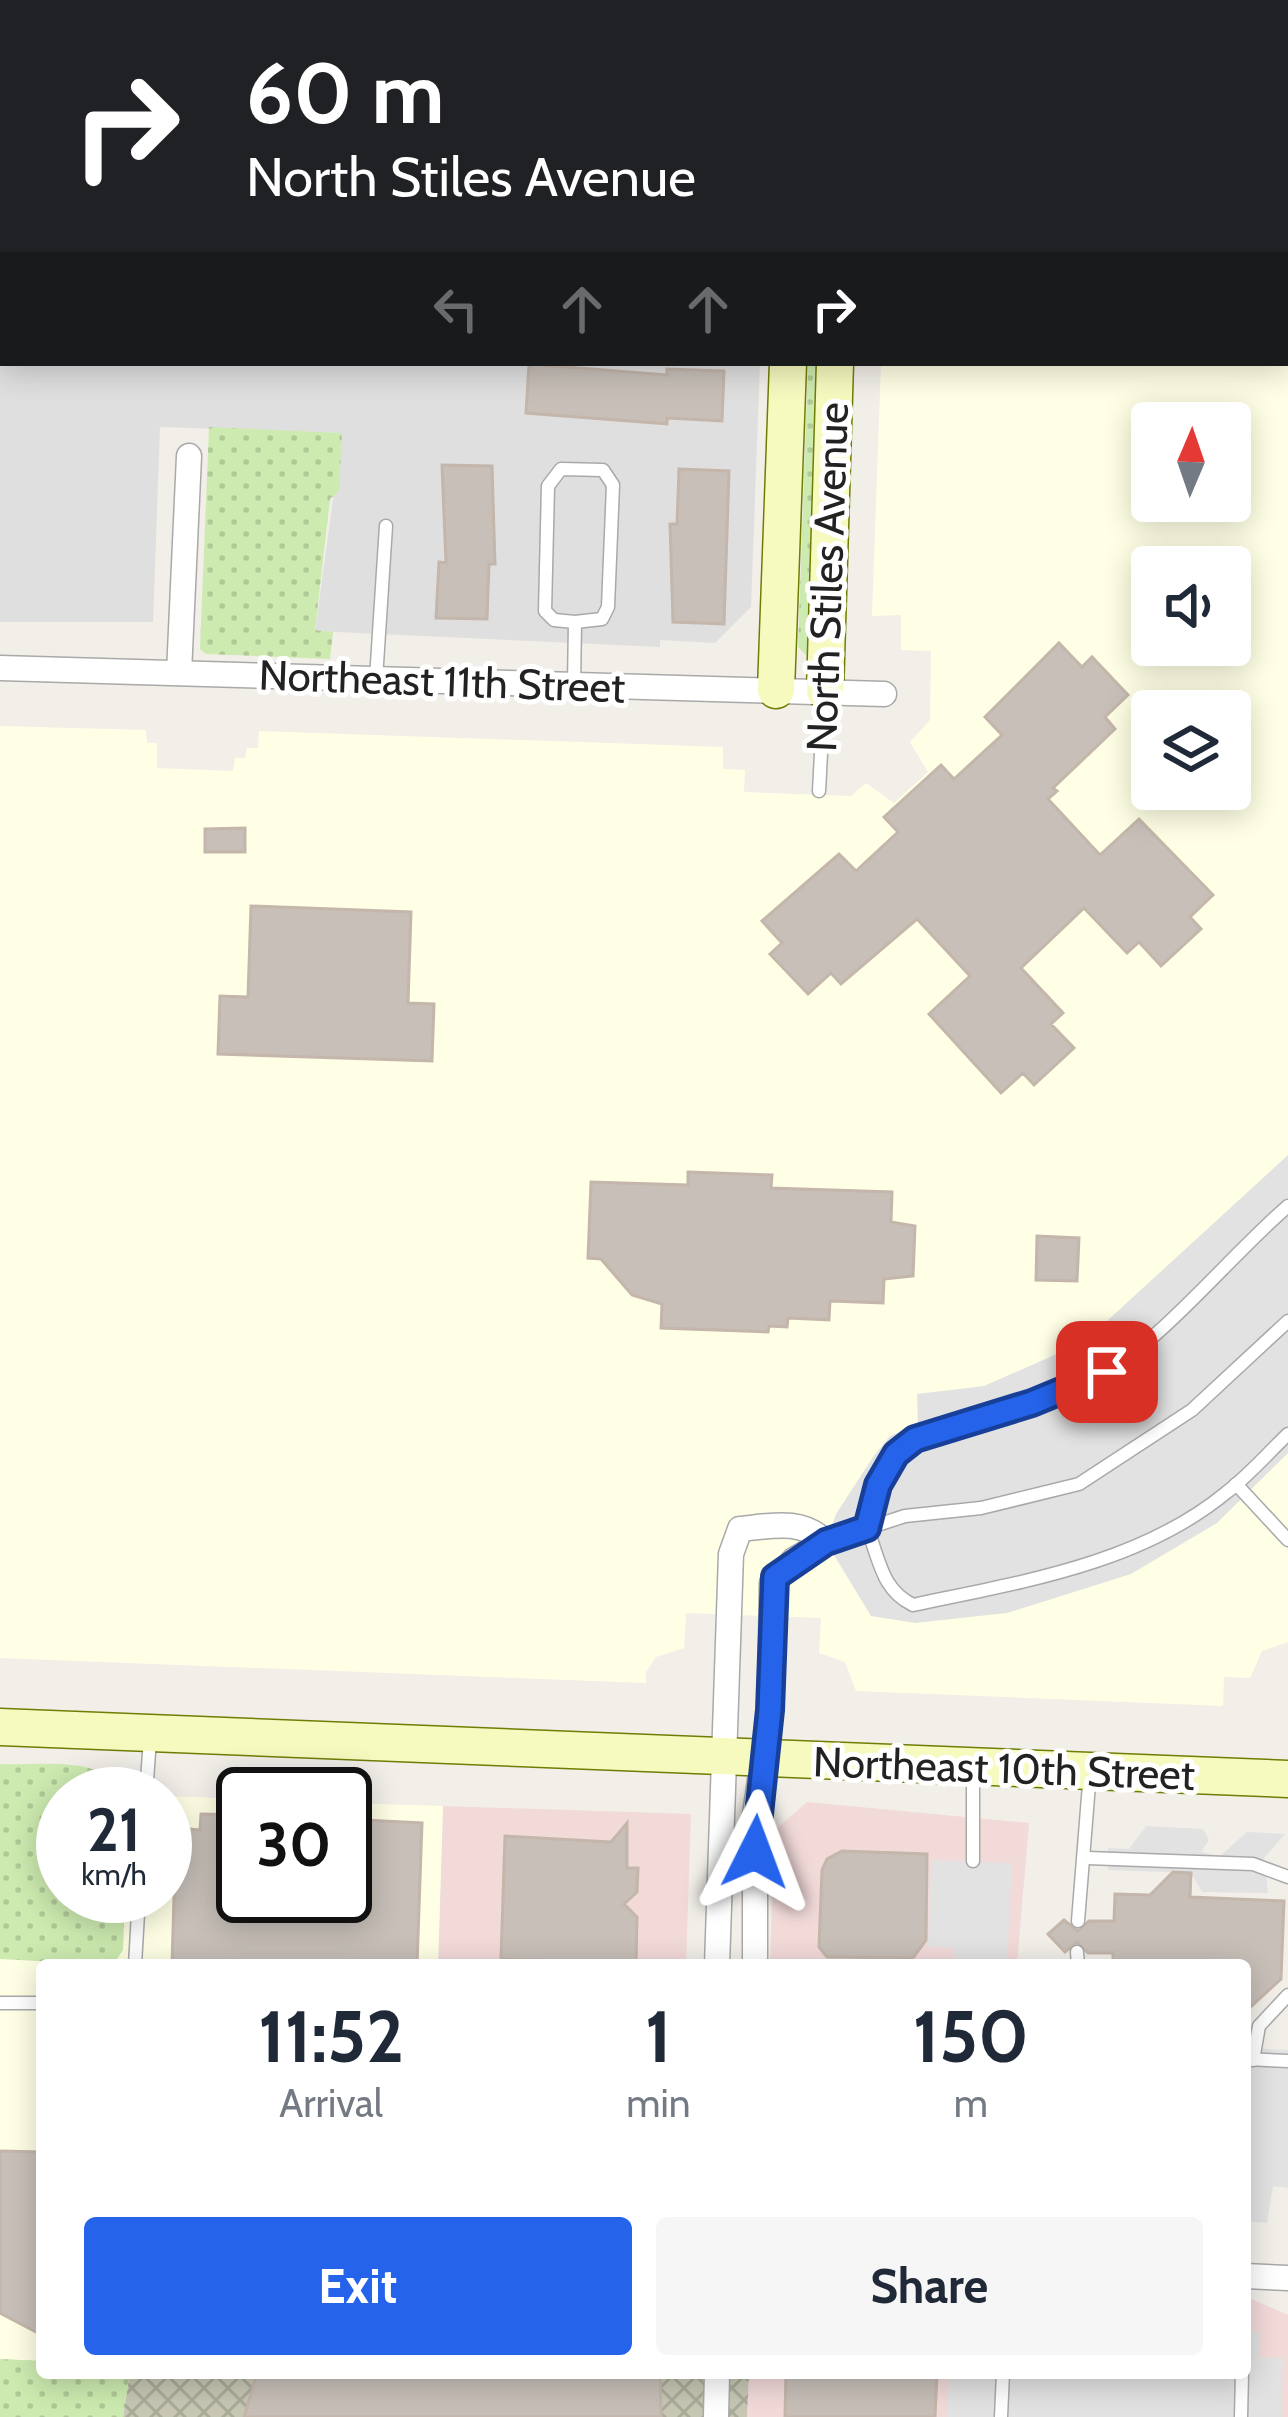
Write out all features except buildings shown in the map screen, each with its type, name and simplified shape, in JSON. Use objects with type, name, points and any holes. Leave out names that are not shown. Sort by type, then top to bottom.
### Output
[{"type":"main road","name":"North Stiles Avenue","points":[[776,690],[788,366]]},
{"type":"main road","name":"North Stiles Avenue","points":[[825,692],[835,366]]},
{"type":"main road","name":"Northeast 10th Street","points":[[0,1727],[1288,1779]]},
{"type":"street","points":[[179,673],[189,456]]},
{"type":"street","name":"Northeast 11th Street","points":[[0,668],[884,694]]},
{"type":"street","points":[[717,1959],[726,1614],[737,1532],[787,1524],[814,1530],[826,1542],[794,1560],[772,1583],[771,1705],[755,1815],[755,1959]]},
{"type":"street","points":[[1251,2276],[1288,2278]]},
{"type":"street","points":[[716,2417],[717,2379]]},
{"type":"lane","points":[[561,469],[603,470],[613,485],[608,607],[602,619],[575,622],[554,620],[545,611],[548,486],[561,469]]},
{"type":"lane","points":[[376,679],[386,526]]},
{"type":"lane","points":[[574,685],[575,622]]},
{"type":"lane","name":"North Stiles Avenue","points":[[819,791],[825,692]]},
{"type":"lane","points":[[1288,1205],[1107,1372],[1032,1403],[915,1439],[896,1454],[878,1485],[867,1528],[889,1588],[914,1605],[1044,1578],[1146,1542],[1236,1484],[1288,1434]]},
{"type":"lane","points":[[826,1542],[905,1516],[981,1508],[1079,1484],[1192,1411],[1288,1322]]},
{"type":"lane","points":[[1236,1484],[1288,1540]]},
{"type":"lane","points":[[148,1767],[151,1732]]},
{"type":"lane","points":[[973,1766],[973,1862]]},
{"type":"lane","points":[[1078,1921],[1087,1858],[1090,1771]]},
{"type":"lane","points":[[1087,1858],[1253,1864],[1288,1876]]},
{"type":"lane","points":[[135,1959],[138,1923]]},
{"type":"lane","points":[[1251,2053],[1259,2026],[1288,1995]]},
{"type":"lane","points":[[0,2002],[36,2003]]},
{"type":"lane","points":[[1251,2060],[1288,2061]]},
{"type":"lane","points":[[1001,2417],[1003,2379]]},
{"type":"lane","points":[[1241,2417],[1242,2379]]},
{"type":"shaded area","points":[[0,366],[760,366],[751,607],[715,643],[660,640],[660,647],[315,631],[342,433],[160,427],[153,622],[0,622]]},
{"type":"shaded area","points":[[881,366],[1288,366],[1288,1642],[1262,1651],[1250,1678],[1224,1677],[1223,1706],[856,1691],[845,1662],[819,1653],[821,1618],[686,1613],[684,1648],[656,1657],[646,1672],[646,1683],[0,1658],[0,726],[146,730],[147,743],[157,743],[157,768],[233,771],[235,758],[245,758],[247,748],[258,748],[259,731],[723,747],[723,769],[745,770],[744,792],[851,796],[866,783],[894,803],[928,772],[910,742],[930,720],[931,651],[901,650],[901,615],[872,616]]},
{"type":"shaded area","points":[[1288,1155],[1288,1453],[1217,1523],[1131,1574],[1007,1613],[915,1623],[871,1616],[826,1542],[836,1514],[873,1457],[890,1436],[918,1424],[917,1394],[984,1386],[1084,1342]]},
{"type":"shaded area","points":[[192,1797],[216,1798],[216,1923],[372,1923],[372,1804],[443,1806],[438,1959],[36,1959],[36,2361],[0,2359],[0,1834],[36,1869],[36,1923],[192,1923]]},
{"type":"shaded area","points":[[807,1802],[1029,1823],[1018,1959],[770,1959],[774,1831]]},
{"type":"shaded area","points":[[443,1806],[691,1814],[686,1959],[438,1959]]},
{"type":"shaded area","points":[[1146,1826],[1203,1829],[1209,1840],[1201,1852],[1220,1856],[1247,1832],[1285,1834],[1264,1858],[1268,1893],[1202,1892],[1191,1873],[1108,1870],[1108,1848],[1129,1849]]},
{"type":"shaded area","points":[[931,1860],[1012,1863],[1007,1959],[953,1959],[953,1948],[928,1947]]},
{"type":"shaded area","points":[[1251,2048],[1288,2050],[1288,2188],[1273,2186],[1267,2223],[1251,2222]]},
{"type":"shaded area","points":[[1251,2299],[1288,2315],[1288,2417],[747,2417],[749,2379],[1251,2379]]},
{"type":"shaded area","points":[[1251,2331],[1260,2332],[1260,2357],[1283,2358],[1281,2417],[947,2417],[949,2379],[1251,2379]]},
{"type":"shaded area","points":[[129,2379],[749,2379],[747,2417],[123,2417]]},
{"type":"green space","points":[[808,366],[821,366],[807,656],[798,647]]},
{"type":"green space","points":[[209,427],[342,433],[339,491],[330,499],[315,630],[333,632],[330,659],[206,654],[200,649]]},
{"type":"green space","points":[[0,1764],[87,1767],[36,1767],[36,1923],[124,1923],[123,1950],[117,1959],[0,1959]]},
{"type":"green space","points":[[0,2359],[36,2361],[36,2379],[129,2379],[123,2417],[0,2417]]},
{"type":"route","points":[[755,1852],[755,1815],[770,1710],[775,1577],[826,1542],[867,1528],[878,1485],[896,1454],[915,1439],[1032,1403],[1107,1372]]}]
